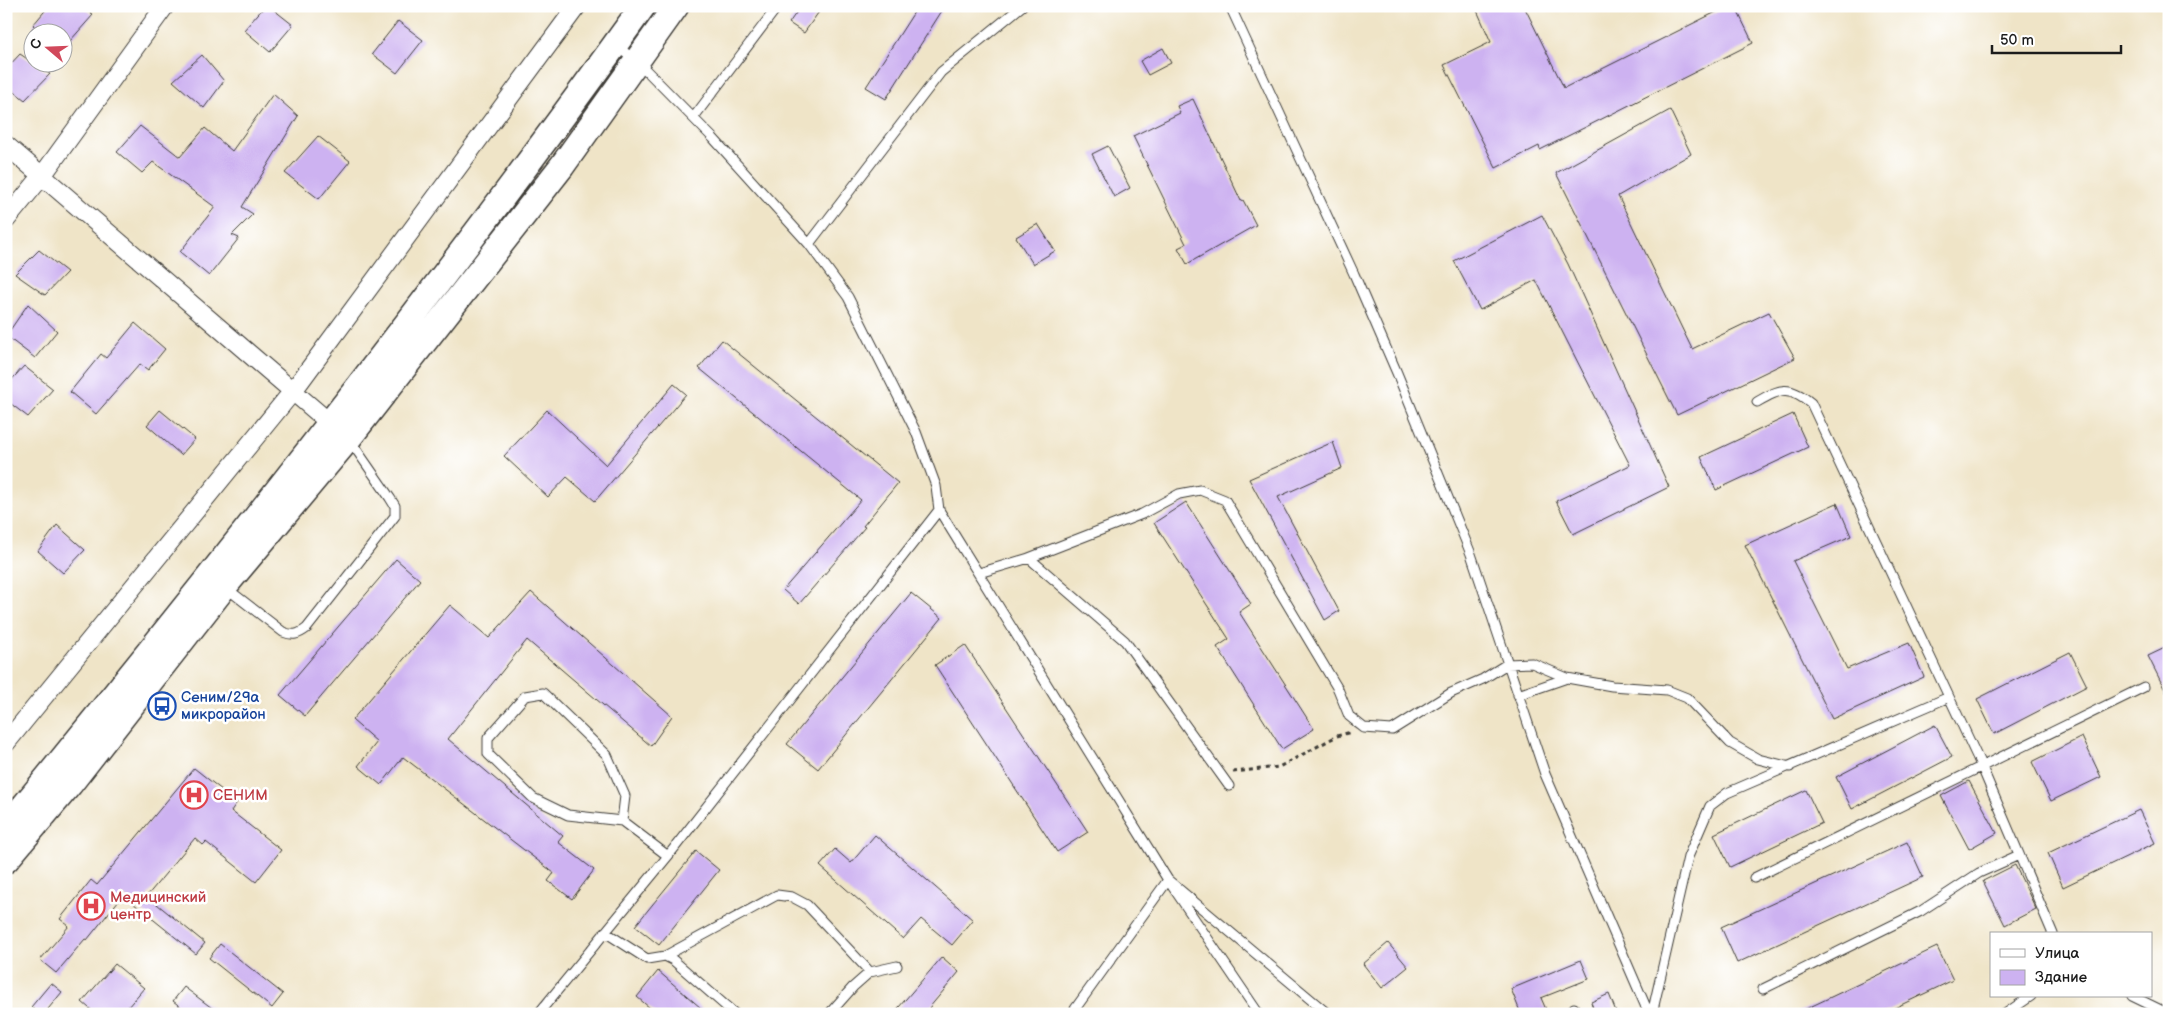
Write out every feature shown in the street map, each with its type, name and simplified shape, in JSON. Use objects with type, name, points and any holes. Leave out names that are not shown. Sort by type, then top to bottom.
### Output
[{"type":"main road","points":[[6,828],[62,777],[224,587],[339,431],[643,6]]},
{"type":"main road","points":[[6,860],[62,777],[339,431],[562,166],[638,62],[676,6]]},
{"type":"street","points":[[6,220],[42,176],[165,6]]},
{"type":"street","points":[[6,743],[293,391],[577,6]]},
{"type":"street","points":[[6,145],[339,431]]},
{"type":"lane","points":[[694,117],[778,6]]},
{"type":"lane","points":[[809,244],[941,72],[1022,6]]},
{"type":"lane","points":[[1230,6],[1354,274],[1397,373],[1470,554],[1545,774],[1651,1014]]},
{"type":"lane","points":[[615,45],[638,62],[694,117],[809,244],[848,297],[916,432],[936,486],[939,510],[1168,880],[1259,1014]]},
{"type":"lane","points":[[1757,402],[1773,393],[1786,389],[1799,394],[1811,403],[1982,765],[2052,932]]},
{"type":"lane","points":[[224,587],[283,632],[292,635],[300,634],[307,628],[396,516],[395,506],[390,498],[339,431]]},
{"type":"lane","points":[[979,573],[1030,558],[1142,514],[1179,494],[1200,490],[1225,500],[1338,689],[1349,716],[1364,728],[1392,730],[1451,693],[1483,679],[1508,664],[1532,663],[1567,678],[1604,685],[1667,690],[1687,698],[1730,743],[1758,759],[1790,767]]},
{"type":"lane","points":[[538,1014],[668,856],[939,510]]},
{"type":"lane","points":[[1030,558],[1125,641],[1229,786]]},
{"type":"lane","points":[[1518,695],[1567,678]]},
{"type":"lane","points":[[1754,878],[2144,687]]},
{"type":"lane","points":[[622,821],[625,796],[607,755],[543,693],[525,696],[488,738],[488,754],[533,798],[568,815],[622,821],[668,856]]},
{"type":"lane","points":[[1651,1014],[1688,857],[1710,806],[1727,793],[1949,697]]},
{"type":"lane","points":[[1763,989],[1921,911],[1979,873],[2019,855]]},
{"type":"lane","points":[[1076,1009],[1168,880]]},
{"type":"lane","points":[[1168,880],[1328,1014]]},
{"type":"lane","points":[[606,932],[646,959],[665,956],[777,896],[792,897],[807,905],[870,972]]},
{"type":"lane","points":[[665,956],[735,1014]]},
{"type":"lane","points":[[829,1014],[853,987],[870,972],[897,966]]},
{"type":"lane","points":[[2005,1014],[2028,998]]},
{"type":"lane","points":[[2136,998],[2169,1014]]},
{"type":"path","points":[[1220,773],[1248,772],[1279,767],[1337,736],[1364,728]]},
{"type":"building","points":[[49,6],[82,6],[93,15],[72,39],[72,22],[36,22]]},
{"type":"building","points":[[265,6],[269,6],[293,25],[270,52],[244,30]]},
{"type":"building","points":[[801,6],[823,6],[804,33],[789,23]]},
{"type":"building","points":[[918,6],[945,6],[886,99],[866,87]]},
{"type":"building","points":[[1475,6],[1524,6],[1564,88],[1728,6],[1735,6],[1753,43],[1540,150],[1539,146],[1496,168],[1444,65],[1491,42]]},
{"type":"building","points":[[398,21],[423,40],[397,73],[372,54]]},
{"type":"building","points":[[1163,48],[1171,63],[1148,75],[1140,61]]},
{"type":"building","points":[[20,54],[22,55],[22,72],[47,72],[50,74],[25,100],[6,85],[6,69]]},
{"type":"building","points":[[202,55],[224,81],[204,108],[173,81]]},
{"type":"building","points":[[273,94],[298,116],[242,207],[253,214],[232,235],[239,238],[209,276],[180,252],[215,207],[153,162],[142,173],[117,152],[140,126],[180,157],[205,128],[232,151]]},
{"type":"building","points":[[1193,99],[1241,201],[1243,200],[1256,225],[1187,264],[1178,248],[1186,244],[1133,136],[1180,113],[1177,106]]},
{"type":"building","points":[[1670,110],[1691,154],[1618,196],[1692,349],[1769,312],[1795,358],[1677,415],[1556,173]]},
{"type":"building","points":[[318,136],[350,161],[319,199],[285,173]]},
{"type":"building","points":[[1108,146],[1130,188],[1114,197],[1092,154]]},
{"type":"building","points":[[1542,215],[1568,264],[1669,487],[1573,534],[1556,501],[1630,465],[1536,280],[1480,310],[1454,261]]},
{"type":"building","points":[[1038,224],[1055,251],[1033,264],[1016,237]]},
{"type":"building","points":[[39,250],[67,272],[45,295],[15,274]]},
{"type":"building","points":[[28,304],[57,331],[35,358],[6,336]]},
{"type":"building","points":[[135,323],[165,349],[148,370],[140,364],[96,414],[70,392],[101,354],[106,358]]},
{"type":"building","points":[[722,340],[898,483],[863,526],[865,527],[799,604],[783,590],[861,500],[699,368]]},
{"type":"building","points":[[24,366],[53,389],[28,417],[6,400],[6,386]]},
{"type":"building","points":[[674,384],[686,394],[595,501],[567,477],[548,497],[504,456],[547,410],[606,465]]},
{"type":"building","points":[[160,410],[195,439],[181,455],[147,425]]},
{"type":"building","points":[[1793,414],[1808,447],[1716,490],[1701,457]]},
{"type":"building","points":[[1333,442],[1342,468],[1278,497],[1339,611],[1325,620],[1249,479]]},
{"type":"building","points":[[1186,502],[1251,604],[1239,612],[1314,729],[1282,749],[1217,647],[1229,639],[1154,523]]},
{"type":"building","points":[[1837,503],[1851,536],[1793,561],[1847,669],[1909,643],[1924,677],[1832,719],[1745,545]]},
{"type":"building","points":[[57,525],[85,550],[63,573],[38,551]]},
{"type":"building","points":[[396,559],[420,580],[305,716],[280,695]]},
{"type":"building","points":[[531,592],[672,716],[651,746],[527,640],[448,739],[563,836],[558,842],[594,870],[572,899],[548,881],[554,873],[403,757],[381,785],[358,766],[377,742],[352,720],[450,605],[489,638]]},
{"type":"building","points":[[911,593],[942,618],[818,769],[787,744]]},
{"type":"building","points":[[965,645],[1088,832],[1057,852],[935,665]]},
{"type":"building","points":[[2169,646],[2169,698],[2148,656]]},
{"type":"building","points":[[2070,652],[2087,686],[1994,734],[1977,699]]},
{"type":"building","points":[[1935,725],[1952,757],[1852,809],[1836,777]]},
{"type":"building","points":[[2082,737],[2101,777],[2051,801],[2032,762]]},
{"type":"building","points":[[194,768],[237,802],[231,811],[281,850],[256,882],[206,842],[203,845],[195,838],[147,896],[205,943],[196,954],[123,895],[87,940],[85,939],[56,973],[40,960],[69,926],[60,919],[91,880],[97,885]]},
{"type":"building","points":[[1969,781],[1997,833],[1969,849],[1941,796]]},
{"type":"building","points":[[1806,790],[1822,823],[1730,867],[1714,834]]},
{"type":"building","points":[[2139,810],[2155,843],[2063,887],[2048,853]]},
{"type":"building","points":[[875,835],[973,920],[952,945],[921,919],[903,939],[820,866],[835,849],[851,863]]},
{"type":"building","points":[[1907,842],[1923,877],[1737,963],[1721,927]]},
{"type":"building","points":[[696,851],[719,870],[659,945],[635,926]]},
{"type":"building","points":[[2015,865],[2036,909],[2005,925],[1983,881]]},
{"type":"building","points":[[1388,943],[1408,967],[1382,988],[1363,964]]},
{"type":"building","points":[[220,944],[283,994],[272,1008],[209,958]]},
{"type":"building","points":[[1937,947],[1953,980],[1882,1014],[1795,1014]]},
{"type":"building","points":[[942,957],[959,972],[924,1014],[893,1014]]},
{"type":"building","points":[[1581,960],[1589,979],[1541,998],[1548,1014],[1521,1014],[1511,989]]},
{"type":"building","points":[[115,964],[144,988],[122,1014],[96,1014],[82,1002]]},
{"type":"building","points":[[658,971],[708,1014],[657,1014],[637,997]]},
{"type":"building","points":[[51,983],[62,992],[44,1014],[39,1014],[31,1007]]},
{"type":"building","points":[[184,987],[220,1014],[190,1014],[173,1001]]},
{"type":"building","points":[[1609,994],[1617,1014],[1595,1014],[1591,1002]]},
{"type":"place","name":"Сеним/29а микрорайон","points":[[162,706]]},
{"type":"place","name":"СЕНИМ","points":[[194,795]]},
{"type":"place","name":"Медицинский центр","points":[[91,906]]}]
